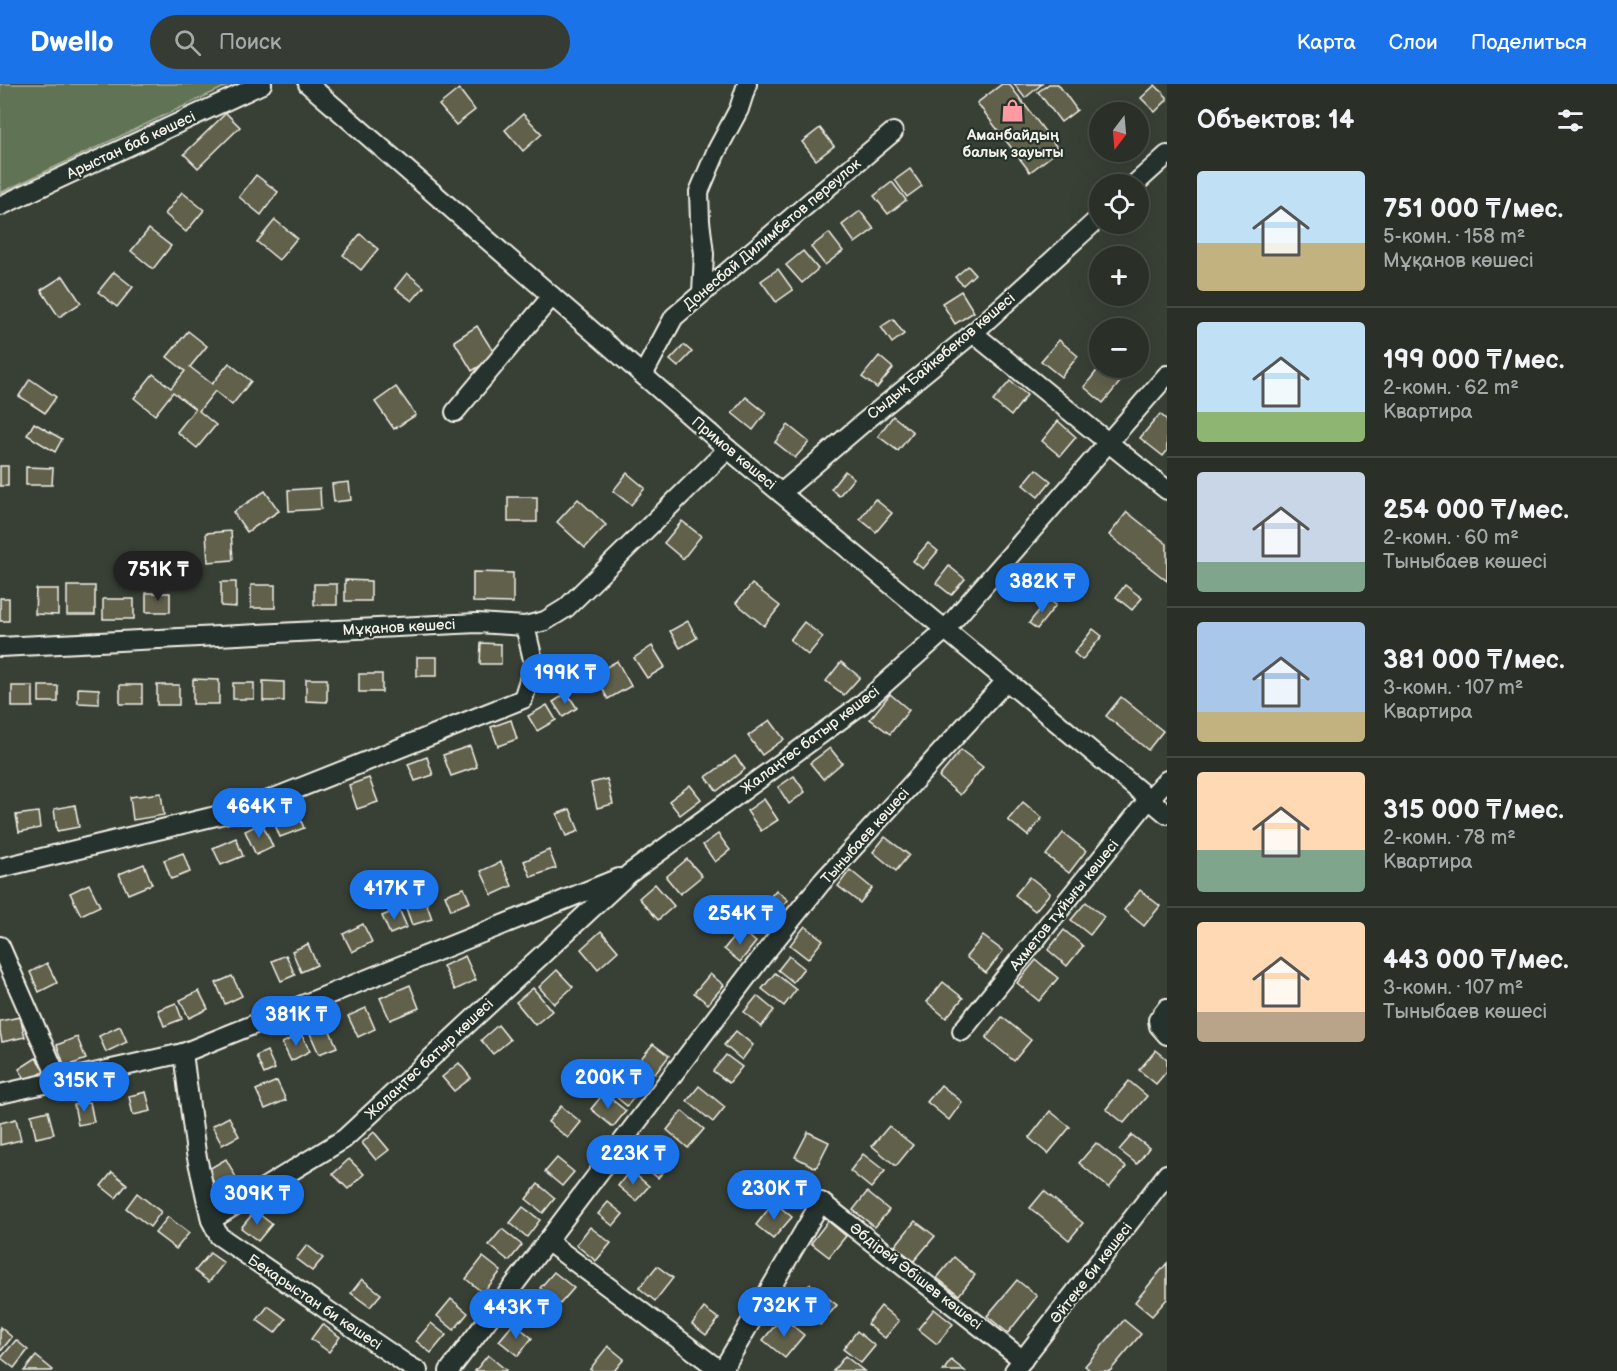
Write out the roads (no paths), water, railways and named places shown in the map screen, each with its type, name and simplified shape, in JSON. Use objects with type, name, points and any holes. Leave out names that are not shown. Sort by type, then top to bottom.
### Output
[{"type":"street","name":"Арыстан баб көшесі","points":[[0,206],[262,84]]},
{"type":"street","name":"Примов көшесі","points":[[308,84],[728,449],[1167,814]]},
{"type":"street","points":[[702,293],[704,254],[699,192],[716,152],[739,109],[747,84]]},
{"type":"street","name":"Донесбай Дилимбетов переулок","points":[[643,375],[674,316],[893,132]]},
{"type":"street","points":[[1146,174],[1167,155]]},
{"type":"street","name":"Сыдық Байкөбеков көшесі","points":[[782,493],[972,333],[1089,227]]},
{"type":"street","points":[[455,412],[552,296]]},
{"type":"street","points":[[972,333],[1167,490]]},
{"type":"street","name":"Жалаңтөс батыр көшесі","points":[[211,1220],[344,1139],[629,874],[861,704],[945,630],[1167,375]]},
{"type":"street","name":"Мұқанов көшесі","points":[[0,647],[477,623],[525,626],[545,621],[566,608],[728,449]]},
{"type":"street","points":[[0,868],[249,808],[523,699],[534,664],[525,626]]},
{"type":"street","name":"Тыныбаев көшесі","points":[[449,1371],[761,958],[821,883],[1006,681]]},
{"type":"street","name":"Ахметов тұйығы көшесі","points":[[962,1031],[1149,799],[1167,780]]},
{"type":"street","name":"Жалаңтөс батыр көшесі","points":[[0,1094],[183,1053],[629,874]]},
{"type":"street","points":[[0,946],[59,1081]]},
{"type":"street","points":[[1167,1008],[1158,1020],[1159,1026],[1167,1035]]},
{"type":"street","name":"Бекарыстан би көшесі","points":[[183,1053],[196,1153],[211,1220],[219,1236],[418,1371]]},
{"type":"street","name":"Әйтеке би көшесі","points":[[1018,1365],[1167,1174]]},
{"type":"street","name":"Әбдірей Әбішев көшесі","points":[[547,1241],[721,1371],[821,1202],[1018,1365]]},
{"type":"place","name":"Аманбайдың балық зауыты","points":[[1013,111]]}]
